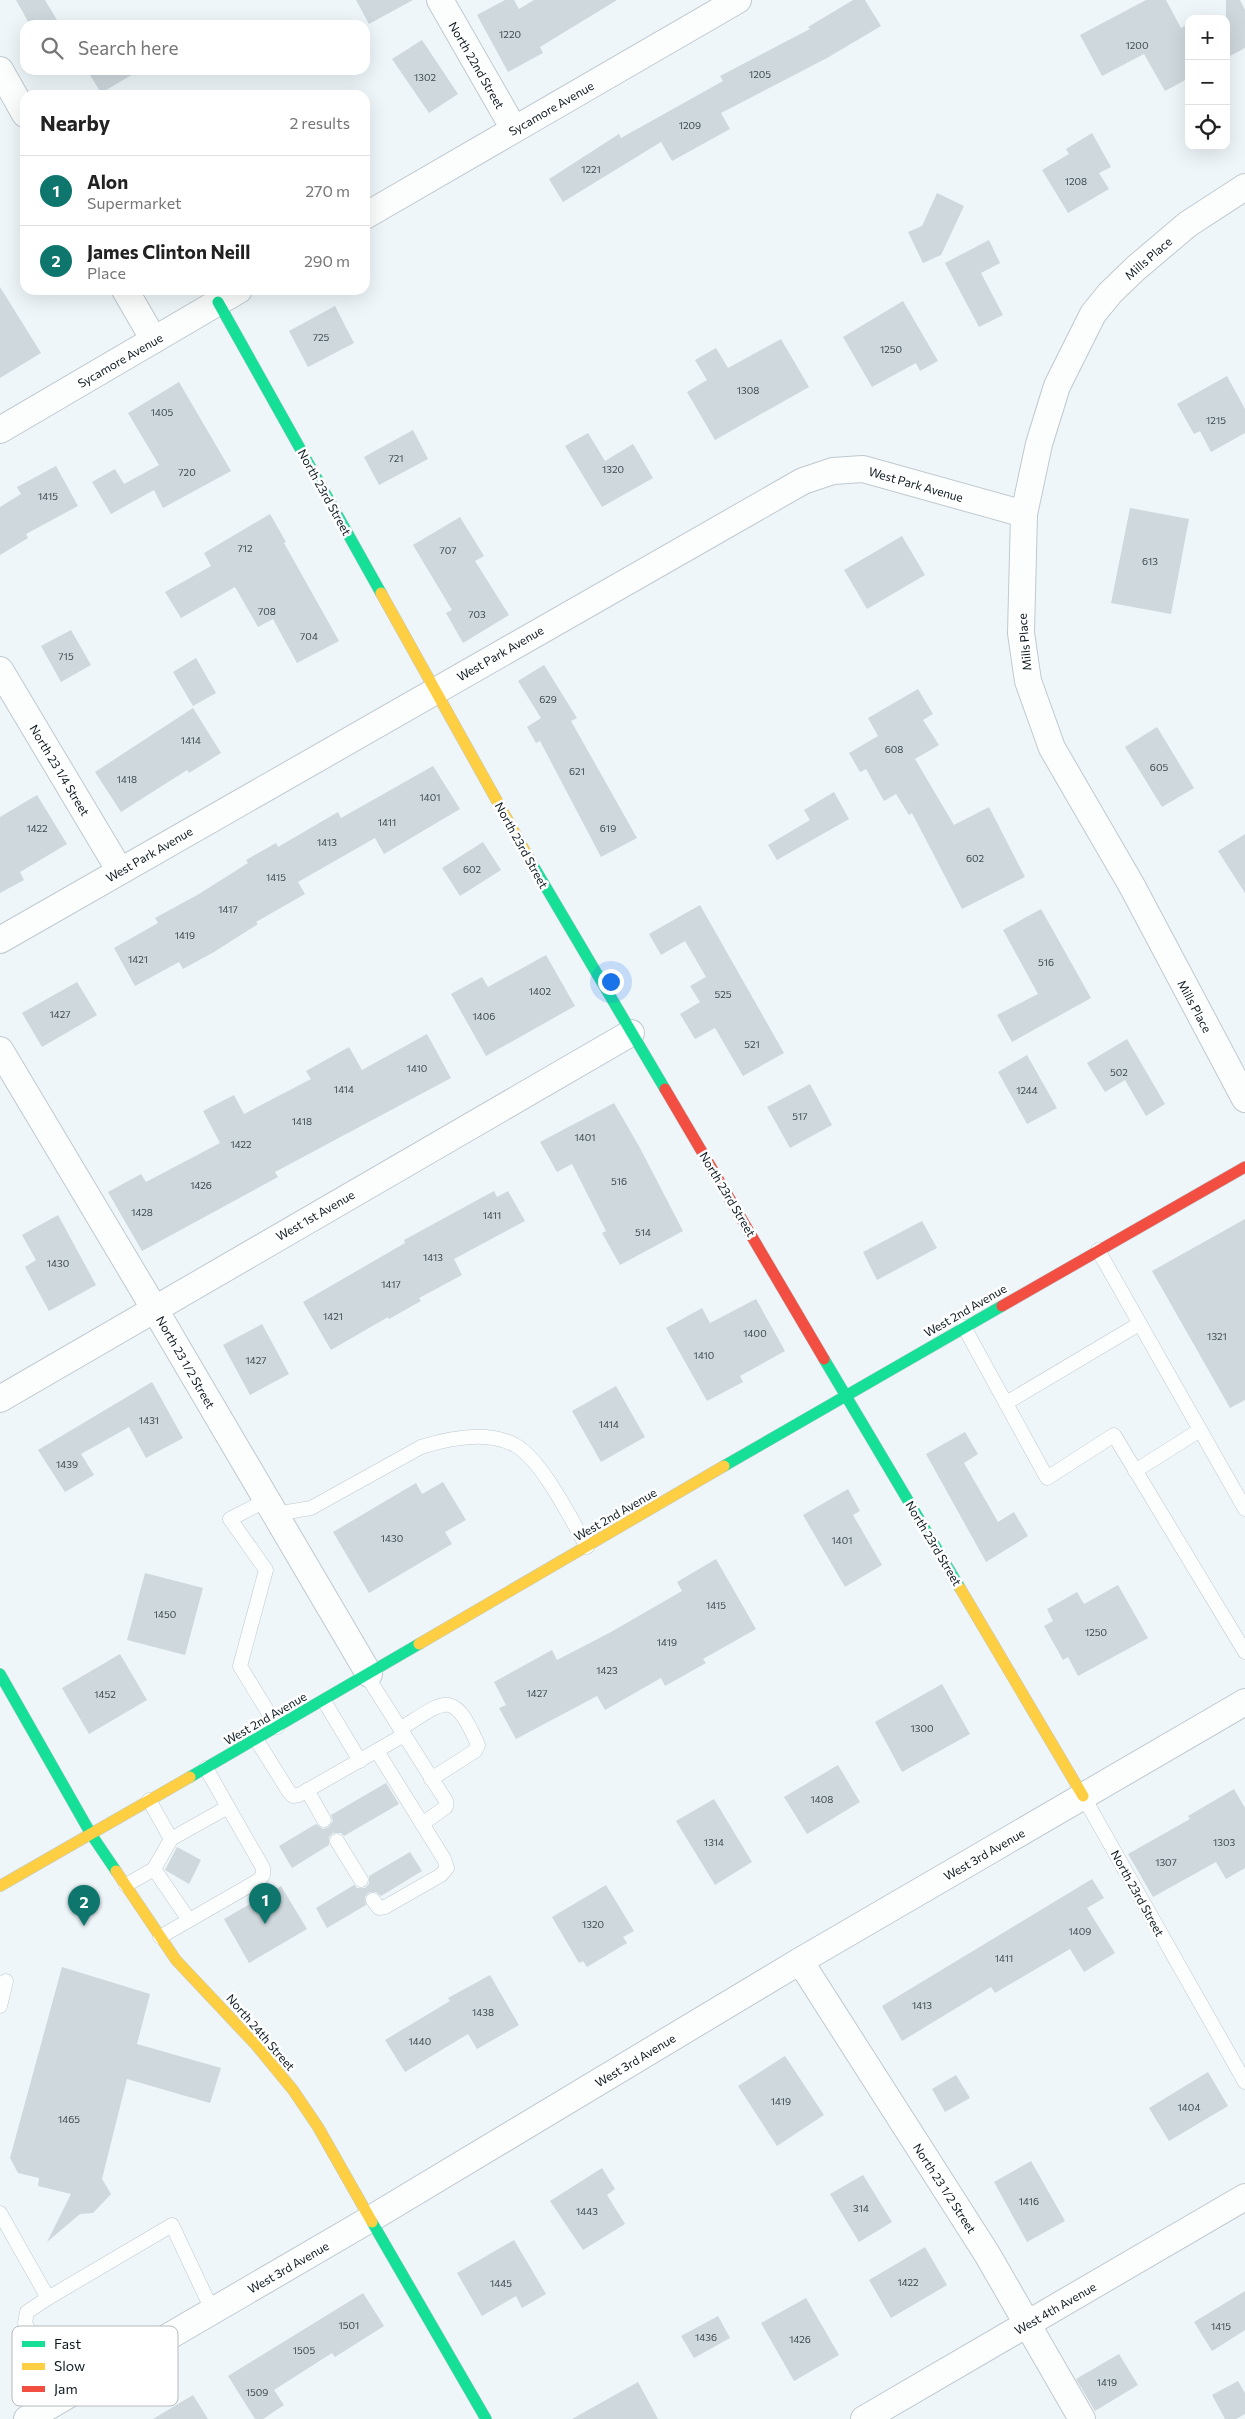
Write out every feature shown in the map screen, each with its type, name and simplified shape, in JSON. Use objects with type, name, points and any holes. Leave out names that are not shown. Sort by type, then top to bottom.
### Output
[{"type":"street","name":"North 22nd Street","points":[[440,0],[514,129]]},
{"type":"street","name":"Sycamore Avenue","points":[[370,213],[738,0]]},
{"type":"street","points":[[0,70],[20,105]]},
{"type":"street","name":"Mills Place","points":[[1245,187],[1180,230],[1123,280],[1093,314],[1057,386],[1039,444],[1024,514],[1021,633],[1028,681],[1049,740],[1132,886],[1245,1099]]},
{"type":"street","points":[[128,295],[154,340]]},
{"type":"street","name":"Sycamore Avenue","points":[[0,430],[229,296]]},
{"type":"street","name":"North 23rd Street","points":[[229,296],[435,690],[541,880],[1083,1796]]},
{"type":"street","name":"West Park Avenue","points":[[0,940],[803,481],[833,471],[863,468],[1024,514]]},
{"type":"street","name":"North 23 1/4 Street","points":[[0,670],[120,871]]},
{"type":"street","name":"West 1st Avenue","points":[[0,1399],[631,1033]]},
{"type":"street","name":"North 23 1/2 Street","points":[[0,1050],[154,1308],[368,1675]]},
{"type":"street","name":"West 2nd Avenue","points":[[0,1886],[368,1675],[846,1394],[1245,1167]]},
{"type":"street","name":"North 24th Street","points":[[0,1674],[91,1834],[176,1960],[256,2045],[293,2090],[318,2127],[486,2419]]},
{"type":"street","name":"West 3rd Avenue","points":[[178,2332],[800,1961],[1245,1702]]},
{"type":"street","name":"North 23 1/2 Street","points":[[800,1961],[987,2254],[1082,2419]]},
{"type":"street","name":"West 4th Avenue","points":[[864,2419],[1245,2197]]},
{"type":"street","name":"West 3rd Avenue","points":[[27,2419],[51,2406]]},
{"type":"lane","points":[[1098,1250],[1245,1509]]},
{"type":"lane","points":[[1006,1403],[1139,1324]]},
{"type":"lane","points":[[964,1326],[1048,1478],[1114,1435],[1245,1652]]},
{"type":"lane","points":[[1135,1471],[1200,1430]]},
{"type":"lane","points":[[277,1727],[240,1666],[266,1570],[230,1519],[271,1507],[312,1508],[421,1446],[474,1437],[492,1438],[514,1444],[533,1461],[587,1547]]},
{"type":"lane","points":[[368,1675],[446,1802],[446,1807],[422,1824]]},
{"type":"lane","points":[[324,1700],[360,1761]]},
{"type":"lane","points":[[256,1739],[293,1796],[360,1761],[438,1706],[448,1703],[458,1708],[478,1745],[475,1751],[431,1779]]},
{"type":"lane","points":[[376,1904],[385,1907],[441,1876],[447,1868],[377,1750]]},
{"type":"lane","points":[[160,1937],[259,1880],[263,1875],[263,1868],[206,1768]]},
{"type":"lane","points":[[307,1790],[324,1820]]},
{"type":"lane","name":"North 23rd Street","points":[[1083,1796],[1245,2082]]},
{"type":"lane","points":[[149,1800],[171,1839]]},
{"type":"lane","points":[[126,1885],[154,1869],[171,1839],[228,1807]]},
{"type":"lane","points":[[337,1841],[361,1880]]},
{"type":"lane","points":[[154,1869],[189,1920]]},
{"type":"lane","points":[[0,1985],[6,1981],[0,2006]]},
{"type":"lane","points":[[0,2214],[48,2298]]},
{"type":"lane","points":[[28,2326],[27,2312],[172,2225],[213,2312]]},
{"type":"building","points":[[16,0],[45,0],[57,20],[27,20]]},
{"type":"building","points":[[356,0],[413,0],[370,23],[370,20],[367,20]]},
{"type":"building","points":[[505,0],[514,0],[519,9],[534,0],[617,0],[540,47],[543,53],[508,72],[477,15]]},
{"type":"building","points":[[853,0],[865,0],[881,26],[827,58],[721,113],[730,129],[672,161],[661,142],[563,202],[549,179],[619,134],[621,138],[723,81],[720,76],[810,29],[808,27]]},
{"type":"building","points":[[1146,0],[1166,0],[1181,28],[1185,26],[1185,80],[1165,91],[1144,54],[1102,76],[1080,35]]},
{"type":"building","points":[[1226,0],[1240,0],[1245,10],[1245,48],[1230,56],[1230,15],[1226,15]]},
{"type":"building","points":[[422,40],[458,94],[429,113],[392,59]]},
{"type":"building","points":[[90,75],[132,75],[106,90],[99,90]]},
{"type":"building","points":[[1092,133],[1111,167],[1099,173],[1109,189],[1068,213],[1042,170],[1069,154],[1066,149]]},
{"type":"building","points":[[937,193],[964,206],[941,255],[923,263],[908,232],[922,226]]},
{"type":"building","points":[[989,240],[1000,263],[981,273],[1003,315],[979,327],[945,263]]},
{"type":"building","points":[[0,287],[41,353],[0,378]]},
{"type":"building","points":[[903,301],[938,361],[920,371],[916,363],[872,387],[843,337]]},
{"type":"building","points":[[335,306],[354,343],[308,367],[289,331]]},
{"type":"building","points":[[781,339],[809,387],[715,440],[687,392],[707,380],[695,360],[716,348],[728,368]]},
{"type":"building","points":[[1227,376],[1245,409],[1245,433],[1211,452],[1200,431],[1194,434],[1177,404]]},
{"type":"building","points":[[179,382],[231,471],[163,508],[154,490],[111,514],[92,482],[115,469],[124,484],[159,465],[128,413]]},
{"type":"building","points":[[413,430],[428,459],[379,485],[364,457]]},
{"type":"building","points":[[588,433],[605,461],[633,444],[653,478],[602,507],[565,446]]},
{"type":"building","points":[[56,466],[78,506],[26,534],[28,538],[0,555],[0,507],[21,494],[17,487]]},
{"type":"building","points":[[1130,508],[1189,519],[1171,614],[1111,603]]},
{"type":"building","points":[[270,514],[286,542],[284,543],[339,641],[297,663],[273,619],[258,627],[235,587],[181,618],[165,592],[211,566],[204,553]]},
{"type":"building","points":[[460,517],[484,556],[475,561],[509,615],[463,643],[446,613],[452,610],[413,545]]},
{"type":"building","points":[[902,536],[925,575],[867,609],[844,570]]},
{"type":"building","points":[[71,630],[91,665],[61,682],[41,646]]},
{"type":"building","points":[[196,658],[216,693],[193,706],[173,672]]},
{"type":"building","points":[[544,665],[577,718],[571,721],[637,838],[601,857],[540,741],[536,743],[527,727],[541,718],[518,681]]},
{"type":"building","points":[[918,689],[933,714],[923,720],[939,745],[915,759],[954,825],[989,807],[1025,877],[962,909],[912,813],[909,815],[896,794],[884,801],[866,769],[860,772],[849,753],[878,736],[868,718]]},
{"type":"building","points":[[193,708],[221,753],[189,773],[187,770],[121,812],[95,772]]},
{"type":"building","points":[[1157,727],[1194,788],[1162,807],[1125,747]]},
{"type":"building","points":[[433,766],[460,809],[384,854],[375,838],[298,882],[305,894],[256,922],[258,924],[214,952],[183,969],[179,962],[135,986],[114,948],[158,923],[155,918],[199,894],[248,863],[246,860],[276,843],[278,847],[338,812],[341,818]]},
{"type":"building","points":[[834,792],[849,819],[777,860],[768,845],[810,820],[804,810]]},
{"type":"building","points":[[37,795],[67,844],[20,872],[24,880],[0,893],[0,817]]},
{"type":"building","points":[[1245,834],[1245,893],[1218,851]]},
{"type":"building","points":[[483,842],[501,870],[460,896],[442,868]]},
{"type":"building","points":[[700,905],[784,1053],[743,1076],[715,1028],[695,1039],[680,1014],[700,1002],[690,986],[706,977],[685,941],[661,955],[649,934]]},
{"type":"building","points":[[1041,909],[1091,998],[1012,1042],[997,1015],[1038,994],[1003,930]]},
{"type":"building","points":[[546,955],[575,1006],[486,1056],[451,994],[482,977],[488,987]]},
{"type":"building","points":[[77,982],[97,1015],[42,1047],[22,1013]]},
{"type":"building","points":[[427,1034],[451,1078],[275,1172],[278,1177],[142,1251],[108,1192],[141,1174],[146,1182],[220,1143],[203,1111],[234,1095],[244,1114],[311,1079],[306,1071],[349,1047],[362,1070]]},
{"type":"building","points":[[1127,1039],[1165,1104],[1146,1116],[1125,1080],[1105,1092],[1087,1063]]},
{"type":"building","points":[[1027,1055],[1057,1108],[1027,1124],[998,1072]]},
{"type":"building","points":[[810,1084],[832,1125],[790,1148],[767,1107]]},
{"type":"building","points":[[614,1103],[640,1148],[683,1231],[620,1265],[602,1233],[606,1231],[572,1164],[557,1172],[540,1142]]},
{"type":"building","points":[[494,1191],[497,1197],[508,1191],[525,1221],[454,1259],[462,1275],[419,1298],[421,1301],[389,1319],[388,1317],[331,1350],[303,1302],[405,1243],[404,1240]]},
{"type":"building","points":[[58,1215],[96,1285],[49,1311],[25,1267],[36,1260],[22,1235]]},
{"type":"building","points":[[1245,1219],[1245,1400],[1230,1408],[1152,1271]]},
{"type":"building","points":[[922,1221],[937,1248],[877,1280],[863,1252]]},
{"type":"building","points":[[756,1299],[785,1351],[740,1376],[743,1382],[707,1401],[666,1328],[702,1308],[710,1323]]},
{"type":"building","points":[[262,1324],[289,1374],[250,1395],[223,1345]]},
{"type":"building","points":[[152,1382],[183,1438],[146,1458],[129,1427],[81,1454],[94,1475],[65,1492],[38,1450]]},
{"type":"building","points":[[616,1386],[645,1437],[601,1462],[572,1411]]},
{"type":"building","points":[[965,1432],[978,1454],[964,1463],[998,1522],[1014,1512],[1028,1536],[986,1562],[926,1454]]},
{"type":"building","points":[[443,1482],[466,1520],[445,1532],[452,1544],[369,1593],[333,1532],[416,1483],[422,1494]]},
{"type":"building","points":[[848,1489],[860,1511],[853,1515],[882,1565],[845,1587],[803,1515]]},
{"type":"building","points":[[716,1559],[756,1629],[703,1659],[706,1663],[665,1686],[661,1678],[605,1710],[597,1696],[516,1739],[499,1708],[506,1705],[494,1682],[552,1650],[557,1660],[611,1632],[682,1591],[677,1582]]},
{"type":"building","points":[[145,1573],[203,1588],[185,1655],[127,1640]]},
{"type":"building","points":[[1118,1585],[1148,1638],[1078,1676],[1068,1657],[1063,1660],[1044,1626],[1053,1621],[1047,1609],[1077,1592],[1084,1604]]},
{"type":"building","points":[[120,1654],[147,1700],[89,1734],[62,1688]]},
{"type":"building","points":[[942,1684],[970,1734],[902,1772],[875,1722]]},
{"type":"building","points":[[838,1765],[860,1802],[807,1834],[784,1797]]},
{"type":"building","points":[[386,1783],[399,1804],[344,1836],[341,1833],[333,1833],[329,1837],[329,1845],[292,1868],[279,1846],[316,1824],[323,1829],[329,1827],[333,1821],[331,1815]]},
{"type":"building","points":[[1234,1789],[1245,1808],[1245,1868],[1226,1879],[1216,1862],[1153,1897],[1128,1854],[1190,1819],[1188,1816]]},
{"type":"building","points":[[714,1799],[752,1862],[715,1885],[676,1821]]},
{"type":"building","points":[[177,1847],[201,1860],[189,1884],[165,1870]]},
{"type":"building","points":[[410,1852],[422,1871],[381,1896],[376,1892],[368,1893],[365,1897],[366,1905],[327,1928],[316,1908],[354,1885],[357,1888],[365,1888],[369,1884],[369,1876]]},
{"type":"building","points":[[1092,1879],[1104,1898],[1087,1908],[1115,1953],[1084,1972],[1070,1949],[995,1993],[991,1987],[902,2041],[882,2006]]},
{"type":"building","points":[[606,1885],[634,1931],[623,1937],[627,1943],[587,1967],[583,1961],[579,1963],[552,1917]]},
{"type":"building","points":[[281,1886],[307,1929],[249,1963],[224,1919]]},
{"type":"building","points":[[62,1967],[150,1994],[137,2044],[221,2068],[210,2103],[127,2079],[102,2179],[111,2194],[93,2213],[80,2214],[47,2242],[71,2194],[38,2186],[39,2178],[18,2173],[10,2158]]},
{"type":"building","points":[[490,1975],[519,2025],[477,2049],[468,2034],[405,2072],[385,2040],[450,2001],[448,1998]]},
{"type":"building","points":[[785,2056],[824,2115],[777,2146],[738,2086]]},
{"type":"building","points":[[1208,2072],[1228,2106],[1169,2141],[1149,2108]]},
{"type":"building","points":[[956,2075],[970,2098],[945,2112],[932,2089]]},
{"type":"building","points":[[1031,2161],[1065,2221],[1027,2242],[994,2182]]},
{"type":"building","points":[[602,2168],[615,2189],[607,2195],[625,2224],[583,2250],[550,2201]]},
{"type":"building","points":[[863,2175],[892,2222],[859,2242],[830,2194]]},
{"type":"building","points":[[514,2240],[546,2294],[522,2308],[516,2296],[482,2316],[457,2273]]},
{"type":"building","points":[[925,2247],[947,2285],[891,2318],[869,2280]]},
{"type":"building","points":[[1245,2291],[1245,2330],[1212,2351],[1194,2322]]},
{"type":"building","points":[[363,2293],[384,2326],[335,2357],[332,2353],[274,2390],[284,2405],[263,2419],[255,2419],[228,2376]]},
{"type":"building","points":[[806,2298],[839,2355],[794,2381],[761,2323]]},
{"type":"building","points":[[718,2316],[730,2338],[694,2358],[681,2336]]},
{"type":"building","points":[[1119,2354],[1138,2385],[1095,2411],[1076,2379]]},
{"type":"building","points":[[1238,2381],[1245,2393],[1245,2414],[1236,2419],[1225,2419],[1212,2395]]},
{"type":"building","points":[[638,2382],[658,2419],[572,2419]]},
{"type":"building","points":[[193,2395],[208,2419],[153,2419],[175,2406],[178,2406],[178,2404]]},
{"type":"traffic: fast","points":[[218,302],[381,593]]},
{"type":"traffic: fast","points":[[531,862],[665,1089]]},
{"type":"traffic: fast","points":[[724,1466],[1002,1306]]},
{"type":"traffic: fast","points":[[824,1359],[960,1588]]},
{"type":"traffic: fast","points":[[190,1777],[419,1644]]},
{"type":"traffic: fast","points":[[0,1674],[91,1834],[116,1871]]},
{"type":"traffic: fast","points":[[372,2222],[486,2419]]},
{"type":"traffic: slow","points":[[381,593],[531,862]]},
{"type":"traffic: slow","points":[[419,1644],[724,1466]]},
{"type":"traffic: slow","points":[[960,1588],[1083,1796]]},
{"type":"traffic: slow","points":[[0,1886],[190,1777]]},
{"type":"traffic: slow","points":[[116,1871],[176,1960],[256,2045],[293,2090],[318,2127],[372,2222]]},
{"type":"traffic: jam","points":[[665,1089],[824,1359]]},
{"type":"traffic: jam","points":[[1002,1306],[1245,1167]]},
{"type":"place","name":"Alon","points":[[265,1924]]},
{"type":"place","name":"James Clinton Neill","points":[[84,1926]]}]
